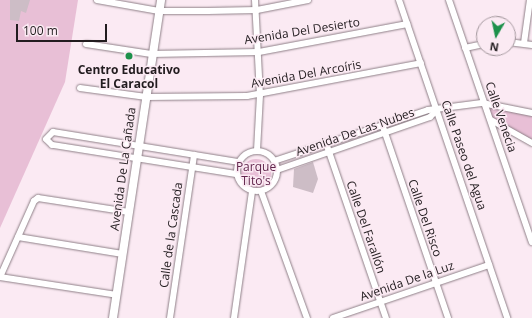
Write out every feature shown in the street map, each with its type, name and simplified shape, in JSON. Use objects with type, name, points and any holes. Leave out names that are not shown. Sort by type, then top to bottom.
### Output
[{"type":"main road","name":"Avenida De La Cañada","points":[[113,318],[161,0]]},
{"type":"street","points":[[97,0],[159,11],[256,10],[308,0]]},
{"type":"street","points":[[255,0],[259,52],[260,95],[257,151]]},
{"type":"street","name":"Calle Paseo del Agua","points":[[399,0],[508,318]]},
{"type":"street","name":"Calle Venecia","points":[[449,0],[532,242]]},
{"type":"street","points":[[524,43],[530,0]]},
{"type":"street","name":"Avenida Del Desierto","points":[[86,44],[152,54],[259,52],[407,24]]},
{"type":"street","points":[[516,42],[532,45]]},
{"type":"street","points":[[466,48],[476,46]]},
{"type":"street","name":"Avenida Del Arcoíris","points":[[80,88],[146,97],[260,95],[421,63]]},
{"type":"street","points":[[484,103],[532,113]]},
{"type":"street","name":"Avenida De Las Nubes","points":[[274,161],[428,110],[484,103]]},
{"type":"street","name":"Avenida De Las Nubes","points":[[277,170],[430,117],[437,110]]},
{"type":"street","points":[[491,120],[532,143]]},
{"type":"street","name":"Calle Del Risco","points":[[382,124],[384,134],[448,318]]},
{"type":"street","points":[[236,174],[52,145],[46,139],[53,132],[238,162]]},
{"type":"street","name":"Calle Del Farallón","points":[[326,143],[386,318]]},
{"type":"street","points":[[257,151],[274,161],[277,170],[273,184],[261,191],[252,191],[242,184],[236,174],[238,162],[249,152],[257,151]]},
{"type":"street","name":"Calle de la Cascada","points":[[170,318],[194,155]]},
{"type":"street","points":[[234,318],[252,191]]},
{"type":"street","points":[[261,191],[307,318]]},
{"type":"street","points":[[116,295],[0,277],[34,201],[38,198],[129,212]]},
{"type":"street","points":[[524,220],[532,226]]},
{"type":"street","points":[[18,237],[123,254]]},
{"type":"street","name":"Avenida De la Luz","points":[[333,318],[489,265]]},
{"type":"green space","points":[[0,0],[78,0],[65,82],[0,228]]},
{"type":"green space","points":[[484,101],[532,112],[532,142],[489,116]]},
{"type":"green space","name":"Parque Tito's","points":[[256,159],[266,164],[271,174],[266,184],[256,189],[246,184],[241,174],[246,164]]},
{"type":"building","points":[[10,0],[30,0],[26,13],[21,11],[19,21],[10,20]]},
{"type":"building","points":[[313,162],[318,179],[313,193],[293,187],[294,169]]},
{"type":"place","name":"Centro Educativo El Caracol","points":[[129,56]]}]
